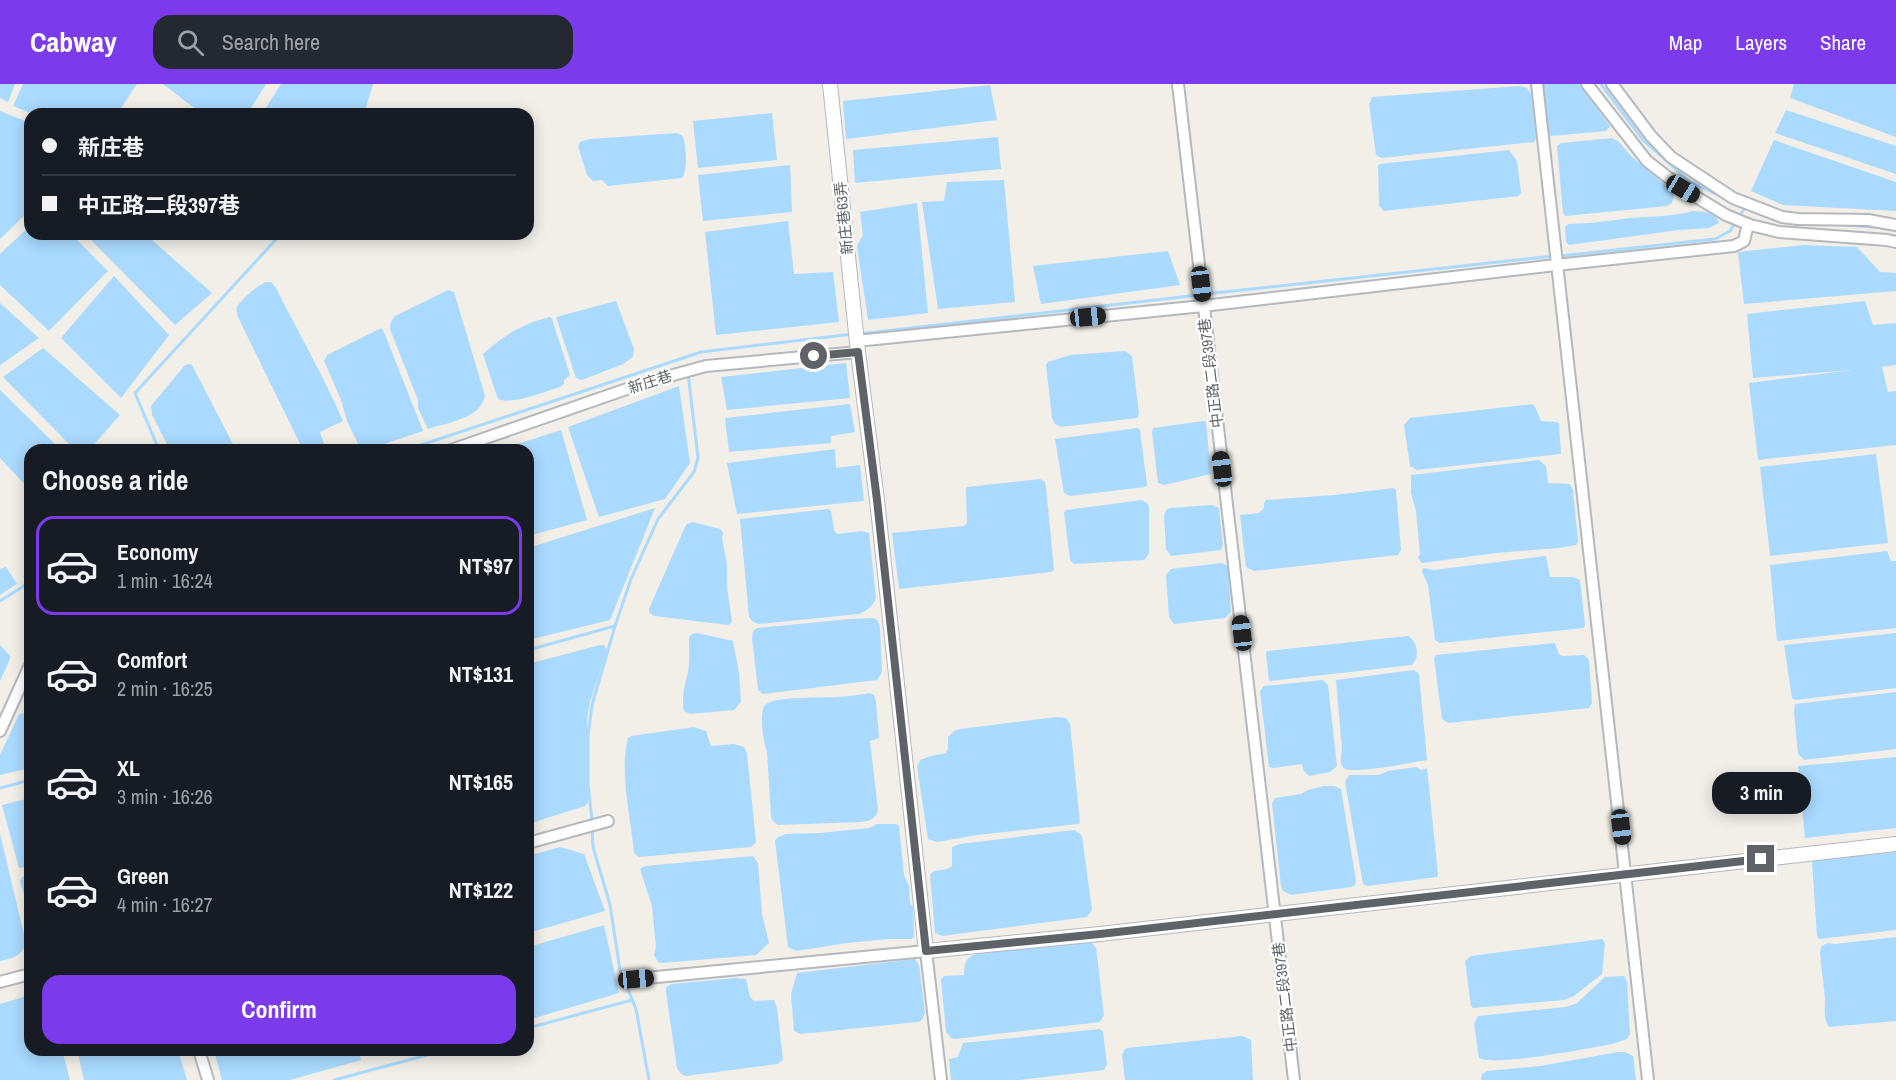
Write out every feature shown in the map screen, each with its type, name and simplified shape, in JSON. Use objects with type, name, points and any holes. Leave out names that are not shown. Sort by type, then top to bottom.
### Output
[{"type":"street","name":"新庄巷63弄","points":[[830,84],[857,346]]},
{"type":"street","name":"中正路二段397巷","points":[[1178,84],[1294,1080]]},
{"type":"street","points":[[1537,84],[1648,1080]]},
{"type":"street","points":[[1587,84],[1647,161],[1683,189],[1726,215],[1779,232],[1896,242]]},
{"type":"street","points":[[1612,84],[1651,136],[1671,157],[1733,198],[1782,217],[1868,220],[1896,225]]},
{"type":"street","name":"新庄巷","points":[[468,444],[644,383],[706,366],[857,346],[1734,246],[1744,241],[1749,224]]},
{"type":"street","points":[[857,346],[877,500],[941,1080]]},
{"type":"street","points":[[0,731],[24,678]]},
{"type":"street","points":[[534,841],[608,821]]},
{"type":"street","points":[[636,979],[1100,934],[1896,844]]},
{"type":"street","points":[[0,982],[24,976]]},
{"type":"street","points":[[201,1056],[208,1080]]},
{"type":"water","points":[[0,84],[15,84],[8,102],[0,98]]},
{"type":"water","points":[[23,84],[137,84],[121,108],[24,108],[24,110],[13,106]]},
{"type":"water","points":[[163,84],[266,84],[251,108],[194,108]]},
{"type":"water","points":[[281,84],[373,84],[366,108],[266,108]]},
{"type":"water","points":[[1543,84],[1579,84],[1610,126],[1606,131],[1551,136]]},
{"type":"water","points":[[1794,84],[1896,84],[1896,137],[1790,98]]},
{"type":"water","points":[[990,85],[997,120],[846,139],[843,101]]},
{"type":"water","points":[[1520,86],[1527,88],[1531,94],[1536,138],[1534,142],[1381,158],[1376,155],[1369,104],[1372,97]]},
{"type":"water","points":[[1786,110],[1896,146],[1896,174],[1775,133]]},
{"type":"water","points":[[0,111],[24,121],[24,216],[0,239]]},
{"type":"water","points":[[772,113],[777,160],[698,168],[693,121]]},
{"type":"water","points":[[677,133],[683,137],[685,149],[686,165],[682,178],[608,186],[602,180],[593,181],[587,175],[578,146],[580,142],[590,139]]},
{"type":"water","points":[[998,137],[1001,169],[855,183],[853,150]]},
{"type":"water","points":[[1612,138],[1670,189],[1674,194],[1672,203],[1667,206],[1565,216],[1557,146],[1561,143]]},
{"type":"water","points":[[1774,140],[1896,182],[1896,211],[1783,205],[1751,191]]},
{"type":"water","points":[[1509,150],[1517,161],[1521,192],[1519,196],[1384,211],[1379,206],[1378,166],[1380,164]]},
{"type":"water","points":[[790,165],[792,212],[703,221],[698,175]]},
{"type":"water","points":[[1004,180],[1015,302],[938,309],[922,202],[944,201],[947,182]]},
{"type":"water","points":[[917,203],[928,313],[868,320],[857,246],[863,235],[860,212]]},
{"type":"water","points":[[1693,211],[1712,214],[1719,223],[1709,228],[1569,245],[1566,242],[1565,227],[1568,224]]},
{"type":"water","points":[[788,221],[794,274],[833,272],[839,322],[716,335],[705,232]]},
{"type":"water","points":[[24,232],[24,240],[77,240],[108,271],[49,331],[0,285],[0,254]]},
{"type":"water","points":[[91,240],[152,240],[212,293],[175,325]]},
{"type":"water","points":[[1803,245],[1857,247],[1880,272],[1896,273],[1896,291],[1744,304],[1738,252]]},
{"type":"water","points":[[1168,251],[1180,285],[1041,304],[1033,266]]},
{"type":"water","points":[[114,276],[169,335],[121,398],[61,338]]},
{"type":"water","points":[[271,282],[276,288],[343,421],[320,432],[324,444],[300,444],[238,317],[239,304],[264,283]]},
{"type":"water","points":[[448,290],[454,292],[485,396],[482,404],[470,415],[428,429],[418,408],[418,400],[390,325],[395,316]]},
{"type":"water","points":[[616,301],[634,349],[633,357],[623,364],[582,380],[576,378],[556,317]]},
{"type":"water","points":[[1865,301],[1873,325],[1896,323],[1896,365],[1882,367],[1888,392],[1896,391],[1896,445],[1758,460],[1749,383],[1852,370],[1753,378],[1747,314]]},
{"type":"water","points":[[0,303],[39,338],[0,365]]},
{"type":"water","points":[[550,317],[570,375],[560,387],[537,395],[512,400],[498,399],[483,354],[514,331]]},
{"type":"water","points":[[381,328],[423,431],[384,444],[358,444],[324,361],[327,355]]},
{"type":"water","points":[[43,348],[120,415],[94,444],[69,444],[3,377]]},
{"type":"water","points":[[1125,351],[1132,356],[1139,414],[1137,418],[1061,427],[1055,424],[1052,418],[1046,365],[1048,362],[1070,355]]},
{"type":"water","points":[[846,363],[850,398],[727,410],[721,377]]},
{"type":"water","points":[[185,365],[192,365],[233,444],[167,444],[152,415],[151,406]]},
{"type":"water","points":[[679,386],[690,463],[665,499],[599,517],[568,427]]},
{"type":"water","points":[[0,390],[55,444],[24,444],[24,484],[0,458]]},
{"type":"water","points":[[850,404],[855,432],[831,436],[831,443],[729,452],[725,418]]},
{"type":"water","points":[[1532,404],[1541,421],[1559,424],[1561,454],[1417,470],[1410,466],[1404,425],[1410,418]]},
{"type":"water","points":[[1206,422],[1211,474],[1164,485],[1158,483],[1153,428]]},
{"type":"water","points":[[1138,428],[1147,485],[1145,487],[1070,496],[1064,493],[1055,439]]},
{"type":"water","points":[[561,430],[587,520],[534,534],[534,444],[518,444]]},
{"type":"water","points":[[835,449],[836,468],[860,465],[864,501],[737,514],[727,463]]},
{"type":"water","points":[[1876,454],[1888,543],[1770,556],[1760,467]]},
{"type":"water","points":[[1539,460],[1546,466],[1548,483],[1570,484],[1573,490],[1578,541],[1576,545],[1422,563],[1418,558],[1420,554],[1416,511],[1411,493],[1411,475]]},
{"type":"water","points":[[1040,479],[1045,482],[1046,487],[1054,570],[899,589],[892,533],[964,526],[967,523],[967,487]]},
{"type":"water","points":[[1394,488],[1401,550],[1398,555],[1254,571],[1246,567],[1240,515],[1259,513],[1264,508],[1266,500]]},
{"type":"water","points":[[1142,500],[1149,507],[1149,554],[1144,560],[1074,564],[1070,560],[1064,512],[1066,510]]},
{"type":"water","points":[[1212,505],[1219,508],[1223,545],[1221,550],[1171,556],[1166,549],[1164,515],[1166,510]]},
{"type":"water","points":[[655,508],[610,620],[534,639],[534,546]]},
{"type":"water","points":[[828,509],[831,511],[834,530],[837,534],[862,531],[869,533],[876,598],[873,604],[859,614],[759,624],[753,622],[749,617],[740,519]]},
{"type":"water","points":[[693,522],[720,529],[723,532],[732,622],[728,625],[654,616],[649,612],[685,527]]},
{"type":"water","points":[[1887,551],[1891,561],[1896,561],[1896,628],[1777,641],[1770,565]]},
{"type":"water","points":[[1546,556],[1550,577],[1573,577],[1580,580],[1584,628],[1440,643],[1435,640],[1428,585],[1422,572],[1423,568],[1434,570]]},
{"type":"water","points":[[1222,563],[1228,566],[1231,612],[1225,618],[1174,624],[1169,617],[1166,575],[1171,569]]},
{"type":"water","points":[[6,567],[17,584],[0,595],[0,569]]},
{"type":"water","points":[[874,618],[878,621],[880,628],[882,672],[877,680],[763,694],[758,690],[752,638],[753,631],[757,628]]},
{"type":"water","points":[[697,633],[733,641],[741,702],[734,710],[690,714],[684,711],[683,696],[689,668],[689,637]]},
{"type":"water","points":[[1896,633],[1896,688],[1795,700],[1792,698],[1784,645]]},
{"type":"water","points":[[1408,636],[1414,642],[1417,650],[1415,662],[1412,665],[1269,681],[1267,651]]},
{"type":"water","points":[[1555,643],[1559,655],[1584,655],[1589,660],[1592,703],[1589,708],[1448,723],[1442,719],[1434,658],[1436,655]]},
{"type":"water","points":[[0,645],[10,659],[0,681]]},
{"type":"water","points":[[600,645],[604,645],[607,650],[587,718],[588,802],[585,806],[534,822],[534,662]]},
{"type":"water","points":[[1414,670],[1419,674],[1427,760],[1370,769],[1349,770],[1344,768],[1341,762],[1336,680]]},
{"type":"water","points":[[1323,680],[1328,685],[1337,766],[1330,772],[1309,776],[1302,764],[1269,767],[1260,691],[1264,686]]},
{"type":"water","points":[[1896,692],[1896,749],[1804,760],[1798,754],[1795,704]]},
{"type":"water","points":[[870,693],[874,695],[876,702],[879,736],[870,741],[878,810],[876,816],[861,822],[778,825],[771,816],[767,751],[762,728],[762,714],[765,705],[778,700]]},
{"type":"water","points":[[19,714],[24,714],[24,769],[0,775],[0,755]]},
{"type":"water","points":[[1056,717],[1066,718],[1070,724],[1080,823],[937,842],[928,839],[917,767],[920,760],[946,753],[948,737],[960,729]]},
{"type":"water","points":[[694,727],[706,731],[711,746],[734,744],[744,747],[747,754],[756,842],[751,847],[639,857],[634,853],[626,795],[625,765],[628,738]]},
{"type":"water","points":[[1896,757],[1896,828],[1805,838],[1798,766]]},
{"type":"water","points":[[1416,767],[1422,770],[1427,768],[1437,877],[1367,886],[1363,884],[1345,782],[1349,775],[1379,775],[1388,771]]},
{"type":"water","points":[[1324,786],[1341,789],[1355,885],[1291,895],[1283,891],[1281,886],[1272,803],[1275,798],[1301,794]]},
{"type":"water","points":[[24,800],[24,867],[19,868],[2,805]]},
{"type":"water","points":[[877,824],[899,826],[904,875],[909,886],[910,903],[913,907],[914,937],[847,943],[796,951],[788,947],[775,841],[786,834],[869,828]]},
{"type":"water","points":[[1074,830],[1082,836],[1092,910],[1087,917],[942,936],[935,933],[930,874],[952,866],[952,847],[960,844]]},
{"type":"water","points":[[0,834],[24,935],[24,947],[16,956],[0,961]]},
{"type":"water","points":[[560,847],[584,854],[605,911],[534,931],[534,854]]},
{"type":"water","points":[[1896,852],[1896,930],[1819,939],[1812,862]]},
{"type":"water","points":[[753,856],[758,863],[762,914],[769,943],[756,955],[658,962],[654,955],[656,947],[652,906],[640,869],[645,866]]},
{"type":"water","points":[[24,876],[24,895],[20,881]]},
{"type":"water","points":[[604,925],[619,993],[534,1018],[534,945]]},
{"type":"water","points":[[1896,937],[1896,1021],[1829,1027],[1825,1013],[1820,952],[1822,946],[1828,943]]},
{"type":"water","points":[[1602,939],[1605,943],[1602,974],[1574,996],[1564,1000],[1473,1008],[1471,1006],[1465,961],[1471,956]]},
{"type":"water","points":[[1087,941],[1096,948],[1104,1015],[1100,1022],[955,1039],[946,1032],[941,979],[945,976],[964,975],[965,964],[970,957],[976,954]]},
{"type":"water","points":[[915,959],[919,965],[925,1013],[922,1020],[801,1034],[794,1031],[791,994],[797,973]]},
{"type":"water","points":[[1624,976],[1627,982],[1630,1034],[1627,1039],[1612,1044],[1522,1059],[1479,1058],[1474,1023],[1478,1016],[1566,1007],[1577,1003],[1605,977]]},
{"type":"water","points":[[746,979],[750,997],[754,1001],[774,1000],[783,1060],[777,1064],[686,1076],[681,1074],[677,1068],[666,987],[672,984]]},
{"type":"water","points":[[24,997],[24,1056],[64,1056],[70,1080],[0,1080],[0,1004]]},
{"type":"water","points":[[1100,1029],[1103,1032],[1107,1064],[1104,1070],[1019,1080],[951,1080],[949,1059],[958,1057],[963,1043]]},
{"type":"water","points":[[1242,1036],[1251,1040],[1253,1080],[1125,1080],[1122,1055],[1125,1049]]},
{"type":"water","points":[[1625,1052],[1633,1056],[1636,1080],[1481,1080],[1482,1074],[1487,1071],[1540,1066]]},
{"type":"water","points":[[78,1056],[180,1056],[187,1080],[84,1080]]},
{"type":"water","points":[[216,1056],[360,1056],[361,1060],[290,1080],[222,1080]]},
{"type":"waterway","points":[[1601,84],[1643,140],[1689,181],[1728,200]]},
{"type":"waterway","points":[[1733,203],[1755,212]]},
{"type":"waterway","points":[[1739,217],[1744,209]]},
{"type":"waterway","points":[[1560,256],[1715,239],[1730,231],[1735,223]]},
{"type":"waterway","points":[[1847,225],[1885,228]]},
{"type":"waterway","points":[[156,444],[135,393],[275,240]]},
{"type":"waterway","points":[[1205,294],[1554,256]]},
{"type":"waterway","points":[[859,334],[1199,295]]},
{"type":"waterway","points":[[424,444],[701,352],[853,334]]},
{"type":"waterway","points":[[592,821],[588,784],[588,735],[592,705],[615,626],[631,579],[658,519],[694,472],[698,458],[688,373]]},
{"type":"waterway","points":[[0,601],[24,586]]},
{"type":"waterway","points":[[534,648],[615,626]]},
{"type":"waterway","points":[[0,788],[24,782]]},
{"type":"waterway","points":[[592,828],[593,847],[610,905],[620,970],[636,1009],[649,1080]]},
{"type":"waterway","points":[[534,1026],[632,1000]]},
{"type":"waterway","points":[[334,1080],[424,1056]]},
{"type":"route","points":[[814,356],[858,352],[877,500],[926,951],[1100,934],[1761,859]]}]
